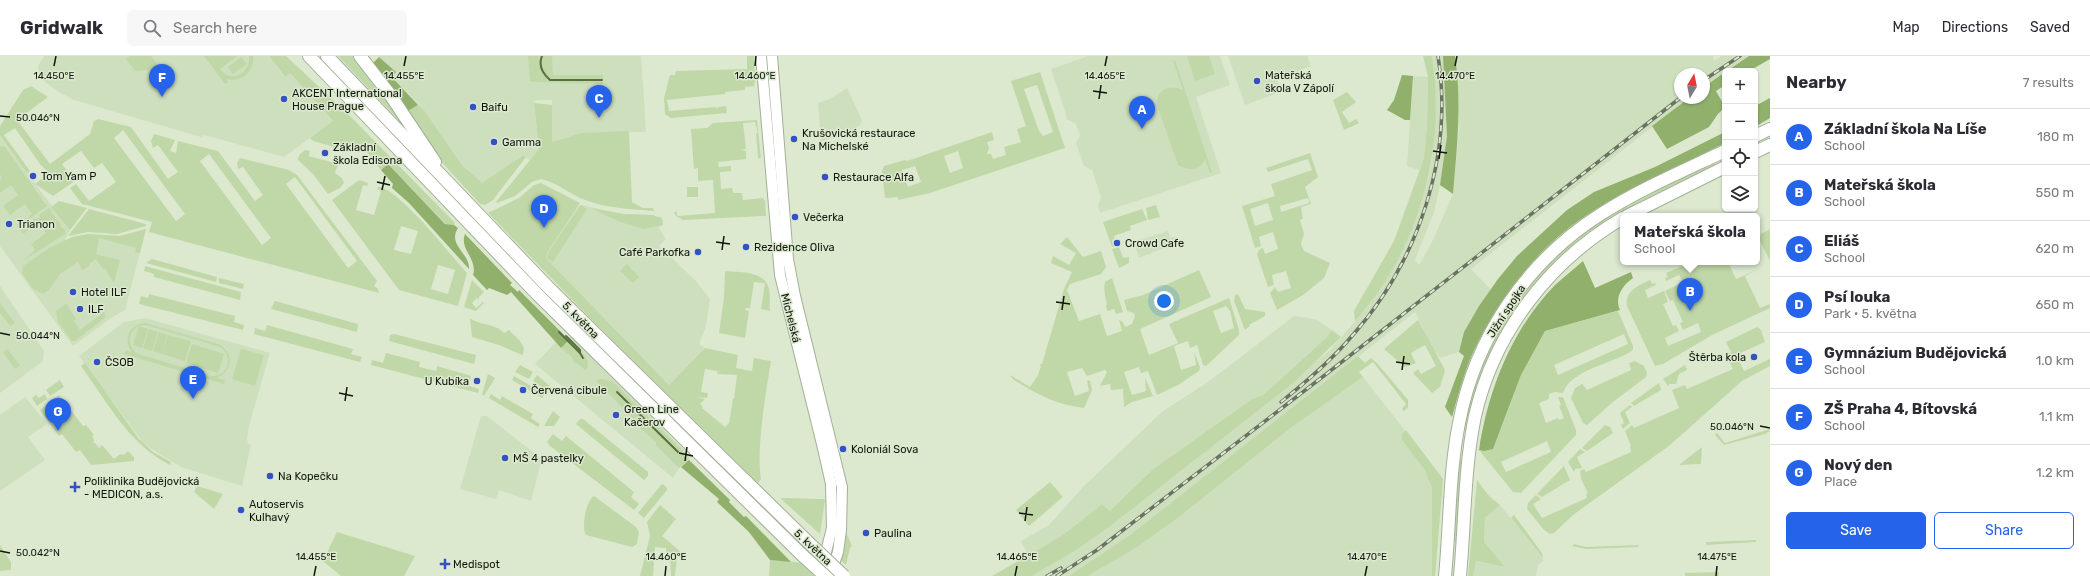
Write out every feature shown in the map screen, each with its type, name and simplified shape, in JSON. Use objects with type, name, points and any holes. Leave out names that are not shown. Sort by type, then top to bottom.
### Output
[{"type":"highway","name":"5. května","points":[[310,56],[542,299],[825,576]]},
{"type":"highway","name":"5. května","points":[[327,56],[605,345],[844,576]]},
{"type":"highway","points":[[360,56],[391,96],[414,133],[461,197]]},
{"type":"highway","points":[[1758,135],[1770,129]]},
{"type":"highway","points":[[1758,151],[1770,145]]},
{"type":"highway","name":"Jižní spojka","points":[[1445,576],[1455,451],[1459,422],[1473,372],[1494,327],[1522,285],[1546,258],[1572,234],[1601,214],[1636,194],[1722,152]]},
{"type":"highway","points":[[1633,213],[1722,168]]},
{"type":"highway","name":"Jižní spojka","points":[[1460,576],[1468,466],[1479,401],[1489,371],[1519,314],[1539,287],[1563,262],[1589,240],[1620,220]]},
{"type":"main road","name":"Michelská","points":[[761,56],[780,275],[831,484],[832,528],[828,548],[819,576]]},
{"type":"main road","name":"Michelská","points":[[772,56],[788,259],[795,296],[842,488],[841,530],[838,552],[830,576]]},
{"type":"shaded area","points":[[44,56],[269,56],[284,77],[290,73],[333,121],[284,157],[204,135],[201,137],[74,100],[57,91],[40,78],[38,66]]},
{"type":"shaded area","points":[[130,56],[151,56],[161,69],[135,71],[126,59]]},
{"type":"shaded area","points":[[204,56],[237,56],[220,69],[229,76],[235,76],[244,72],[249,62],[249,56],[253,56],[253,61],[250,71],[246,75],[238,79],[227,79],[228,82],[225,84]]},
{"type":"shaded area","points":[[269,56],[286,56],[349,115],[455,223],[454,225],[446,224],[388,164],[381,170],[367,152],[343,146],[342,149],[313,141],[310,138],[333,121],[290,73],[285,77]]},
{"type":"shaded area","points":[[338,56],[356,56],[384,92],[405,127]]},
{"type":"shaded area","points":[[378,56],[641,56],[646,132],[581,133],[552,142],[552,100],[536,100],[534,103],[539,149],[530,160],[522,155],[482,184],[462,165],[424,110],[392,76],[396,72]]},
{"type":"shaded area","points":[[528,56],[552,56],[553,75],[603,75],[603,84],[530,81]]},
{"type":"shaded area","points":[[747,56],[754,56],[755,81],[753,89],[753,86],[745,87],[745,90],[725,92],[725,94],[667,100],[669,111],[716,107],[718,109],[718,107],[726,106],[727,113],[671,118],[665,114],[664,98],[670,75],[675,75],[676,71],[747,69]]},
{"type":"shaded area","points":[[1088,56],[1220,56],[1230,85],[1196,97],[1221,173],[1100,213],[1098,205],[1101,197],[1092,170],[1084,166],[1076,143],[1080,135],[1076,124],[1066,119],[1067,117],[1051,69]]},
{"type":"shaded area","points":[[1187,56],[1209,56],[1215,74],[1195,81]]},
{"type":"shaded area","name":"Mateřská škola V Zápolí","points":[[1228,56],[1307,56],[1311,66],[1277,79],[1281,92],[1245,105]]},
{"type":"shaded area","points":[[1423,56],[1432,56],[1436,91],[1435,127],[1431,162],[1423,197],[1411,231],[1396,263],[1377,294],[1355,321],[1354,311],[1394,241],[1424,158],[1427,125],[1428,77]]},
{"type":"shaded area","points":[[1432,56],[1443,56],[1447,136],[1440,185],[1434,212],[1415,260],[1419,265],[1433,240],[1453,194],[1459,131],[1455,56],[1713,56],[1714,61],[1721,56],[1749,56],[1732,68],[1722,68],[1722,75],[1710,83],[1710,68],[1674,68],[1674,104],[1681,104],[1471,269],[1491,290],[1464,332],[1459,352],[1440,358],[1436,352],[1434,352],[1415,312],[1130,535],[1090,563],[1069,576],[1032,576],[1078,549],[1109,527],[1330,350],[1365,310],[1400,255],[1419,208],[1428,179],[1432,157],[1434,66]]},
{"type":"shaded area","points":[[241,57],[247,64],[233,74],[228,67]]},
{"type":"shaded area","points":[[1175,60],[1212,172],[1210,173],[1205,159],[1200,166],[1193,169],[1186,169],[1178,165],[1157,105],[1159,95],[1165,89],[1178,88],[1183,90],[1173,61]]},
{"type":"shaded area","points":[[1040,72],[1065,148],[930,193],[898,200],[898,197],[885,198],[882,171],[884,166],[905,160],[907,161],[992,132],[994,140],[987,142],[989,148],[987,154],[991,154],[993,159],[1006,155],[1004,147],[1021,142],[1017,129],[1026,126],[1011,81]],"holes":[[[1037,85],[1053,132],[1043,136],[1039,131],[1024,89]],[[958,151],[963,168],[950,173],[944,156]],[[915,166],[921,182],[908,187],[902,170]]]},
{"type":"shaded area","points":[[1413,76],[1428,77],[1427,125],[1424,158],[1419,170],[1407,166]]},
{"type":"shaded area","points":[[31,86],[48,97],[17,120],[50,164],[90,134],[94,121],[98,119],[131,127],[168,179],[178,172],[158,145],[153,148],[151,141],[154,134],[175,140],[170,151],[176,153],[178,141],[218,151],[255,201],[263,195],[243,167],[238,169],[237,163],[240,158],[289,170],[297,175],[377,281],[374,286],[378,289],[379,293],[149,232],[152,222],[82,204],[70,188],[76,184],[89,201],[116,182],[102,163],[94,168],[81,151],[62,164],[75,181],[53,196],[35,184],[49,173],[40,164],[15,128],[4,135],[30,171],[27,173],[0,136],[0,126],[23,90]],"holes":[[[123,130],[185,214],[176,221],[114,138]],[[209,154],[271,238],[262,245],[200,161]],[[295,177],[357,261],[348,268],[286,184]]]},
{"type":"shaded area","points":[[847,88],[862,120],[860,125],[853,130],[821,142],[818,103],[830,99]]},
{"type":"shaded area","points":[[1347,92],[1356,102],[1342,112],[1349,123],[1356,119],[1359,123],[1344,130],[1333,100]]},
{"type":"shaded area","points":[[534,103],[552,105],[552,142],[581,133],[629,131],[632,202],[643,208],[653,208],[654,211],[616,208],[598,204],[580,198],[546,180],[541,179],[532,182],[515,196],[497,203],[496,202],[539,149]]},
{"type":"shaded area","points":[[418,105],[424,110],[462,165],[482,183],[523,155],[526,157],[493,200],[485,205],[480,204],[437,157],[406,112]]},
{"type":"shaded area","points":[[757,120],[761,158],[758,158],[756,133],[758,133],[755,122],[743,123],[746,149],[742,150],[746,151],[746,159],[718,162],[719,167],[731,166],[731,171],[720,172],[721,189],[732,188],[733,193],[742,193],[743,200],[763,198],[765,201],[766,216],[683,220],[676,216],[674,212],[677,212],[677,216],[715,213],[713,180],[698,181],[698,168],[694,169],[691,129],[707,128],[713,123]]},
{"type":"shaded area","points":[[0,137],[70,230],[65,240],[88,234],[120,236],[146,229],[125,310],[111,318],[73,346],[0,246]]},
{"type":"shaded area","points":[[0,146],[5,147],[47,206],[18,227],[17,225],[32,214],[25,204],[10,215],[3,206],[18,195],[11,185],[0,193],[0,180],[2,178],[0,174]]},
{"type":"shaded area","points":[[305,150],[310,151],[309,156],[338,164],[335,173],[342,178],[344,183],[340,188],[328,194],[313,174],[298,160],[299,155]]},
{"type":"shaded area","points":[[1310,153],[1318,177],[1305,187],[1311,204],[1301,207],[1303,219],[1300,220],[1304,234],[1301,244],[1304,251],[1330,263],[1324,278],[1303,295],[1277,310],[1270,293],[1275,287],[1278,292],[1291,288],[1286,271],[1272,275],[1274,285],[1268,287],[1257,254],[1260,249],[1263,248],[1265,254],[1278,249],[1273,232],[1259,237],[1261,246],[1255,248],[1242,206],[1275,196],[1271,184],[1312,170],[1308,159],[1268,172],[1266,168]],"holes":[[[1308,198],[1309,203],[1281,212],[1280,206]],[[1268,203],[1273,220],[1255,226],[1250,209]]]},
{"type":"shaded area","points":[[1714,162],[1715,165],[1620,213],[1595,229],[1570,248],[1548,269],[1528,292],[1511,317],[1496,344],[1483,372],[1473,401],[1466,431],[1464,427],[1471,396],[1482,366],[1495,337],[1530,285],[1552,261],[1575,240],[1614,212]]},
{"type":"shaded area","points":[[359,180],[368,183],[367,186],[363,185],[356,210],[374,215],[381,191],[377,189],[378,187],[387,190],[398,198],[424,224],[467,273],[458,306],[399,290],[332,200]],"holes":[[[401,226],[418,231],[411,254],[394,250]],[[438,265],[455,270],[448,294],[431,289]]]},
{"type":"shaded area","points":[[541,183],[580,203],[548,251],[546,258],[669,385],[705,348],[738,355],[736,368],[752,371],[754,358],[771,361],[764,404],[761,437],[761,479],[758,483],[594,322],[488,213],[519,198],[534,185]],"holes":[[[705,369],[718,371],[717,374],[737,375],[729,423],[725,427],[702,408],[703,407],[700,404],[705,399],[694,397],[707,398],[708,393],[701,392]]]},
{"type":"shaded area","points":[[687,187],[698,187],[698,197],[687,197]]},
{"type":"shaded area","points":[[59,201],[87,208],[70,230],[51,207]]},
{"type":"shaded area","points":[[581,205],[623,214],[652,215],[662,218],[663,225],[658,227],[666,239],[659,246],[695,280],[710,299],[706,326],[699,344],[705,348],[669,385],[546,258],[548,251],[578,206]]},
{"type":"shaded area","points":[[581,205],[587,209],[553,262],[547,258],[549,251]]},
{"type":"shaded area","points":[[1156,205],[1160,217],[1148,220],[1146,208]]},
{"type":"shaded area","points":[[49,208],[52,212],[51,214],[53,214],[61,225],[60,226],[65,230],[65,234],[21,262],[35,250],[31,244],[46,233],[38,223],[23,234],[20,229],[36,218],[37,219],[40,217],[39,215]]},
{"type":"shaded area","points":[[591,208],[623,214],[652,215],[662,218],[663,225],[644,229],[620,222]]},
{"type":"shaded area","points":[[89,209],[146,224],[146,226],[117,234],[88,232],[68,236]]},
{"type":"shaded area","points":[[1142,209],[1147,220],[1130,226],[1131,230],[1114,236],[1114,239],[1112,240],[1114,246],[1112,247],[1103,222]]},
{"type":"shaded area","points":[[146,229],[140,253],[135,252],[136,248],[99,238],[96,254],[120,260],[114,283],[105,268],[103,269],[96,259],[89,264],[90,266],[82,270],[78,262],[60,274],[49,290],[43,294],[33,289],[22,273],[23,266],[49,248],[72,237],[88,234],[120,236]]},
{"type":"shaded area","points":[[1770,229],[1770,261],[1760,241],[1761,234]]},
{"type":"shaded area","points":[[1168,231],[1170,238],[1177,237],[1179,242],[1139,258],[1134,242]]},
{"type":"shaded area","points":[[1067,237],[1083,257],[1101,251],[1106,267],[1101,274],[1070,284],[1067,290],[1079,321],[1100,314],[1107,336],[1122,331],[1119,320],[1123,322],[1125,327],[1132,324],[1135,316],[1134,313],[1127,311],[1124,300],[1143,295],[1199,270],[1211,297],[1140,329],[1149,355],[1178,343],[1169,324],[1229,298],[1239,330],[1239,335],[1206,366],[1203,365],[1197,345],[1190,348],[1188,341],[1174,346],[1181,370],[1196,365],[1194,352],[1200,367],[1199,371],[1178,385],[1157,395],[1148,371],[1141,373],[1139,367],[1124,372],[1132,395],[1146,391],[1145,378],[1153,396],[1132,402],[1124,407],[1123,389],[1111,390],[1110,384],[1100,386],[1107,372],[1105,370],[1087,376],[1082,368],[1067,372],[1075,396],[1089,391],[1087,380],[1090,381],[1092,390],[1084,408],[1060,403],[1039,394],[1016,381],[1010,375],[1030,387],[1038,375],[1041,366],[1039,365],[1042,364],[1064,289],[1072,272],[1051,263],[1053,256],[1069,265],[1076,253],[1060,244]],"holes":[[[1226,306],[1230,311],[1234,328],[1221,333],[1213,311]]]},
{"type":"shaded area","points":[[1119,247],[1123,258],[1129,257],[1129,263],[1119,268],[1112,249]]},
{"type":"shaded area","points":[[152,259],[217,277],[216,282],[146,263]]},
{"type":"shaded area","points":[[627,264],[639,277],[633,283],[620,271]]},
{"type":"shaded area","points":[[1685,265],[1729,265],[1736,279],[1759,269],[1745,276],[1760,308],[1770,304],[1770,308],[1712,335],[1663,364],[1655,366],[1627,306],[1628,296],[1633,289],[1650,280],[1652,284],[1655,283],[1656,285],[1645,290],[1648,298],[1664,291],[1668,302],[1663,304],[1673,326],[1676,325],[1679,331],[1665,338],[1668,346],[1701,332],[1698,323],[1683,330],[1680,323],[1683,322],[1673,300],[1670,301],[1665,291],[1683,282],[1679,275],[1666,281],[1665,278],[1668,277],[1666,273]]},
{"type":"shaded area","points":[[145,266],[241,292],[240,300],[154,277],[154,274],[144,271]]},
{"type":"shaded area","points":[[725,271],[750,273],[761,277],[765,281],[769,289],[770,311],[761,309],[765,283],[754,282],[750,308],[746,308],[745,310],[749,311],[745,338],[719,333],[724,297]]},
{"type":"shaded area","points":[[219,278],[244,284],[243,289],[219,283]]},
{"type":"shaded area","points":[[1112,278],[1123,312],[1116,314],[1114,309],[1107,311],[1104,291],[1105,282]]},
{"type":"shaded area","points":[[472,280],[484,292],[479,297],[479,300],[477,298],[472,303],[476,308],[482,303],[481,301],[484,303],[476,311],[464,307]]},
{"type":"shaded area","points":[[0,286],[44,351],[43,361],[0,393]]},
{"type":"shaded area","points":[[149,294],[235,316],[234,322],[244,325],[243,330],[139,304],[141,296],[148,298]]},
{"type":"shaded area","points":[[1238,294],[1245,309],[1265,312],[1265,316],[1249,325],[1250,326],[1245,330],[1234,301],[1235,295]]},
{"type":"shaded area","points":[[275,301],[358,324],[357,332],[271,309]]},
{"type":"shaded area","points":[[0,303],[15,323],[10,326],[0,313]]},
{"type":"shaded area","points":[[66,304],[76,319],[74,321],[80,330],[104,312],[106,317],[75,341],[72,341],[58,322],[56,311]]},
{"type":"shaded area","points":[[1618,311],[1633,346],[1633,350],[1575,378],[1563,393],[1555,392],[1549,394],[1549,399],[1539,403],[1546,423],[1558,418],[1559,420],[1564,418],[1559,406],[1561,405],[1558,397],[1563,397],[1576,430],[1576,435],[1521,493],[1513,492],[1479,450],[1484,451],[1501,429],[1521,375],[1545,331]],"holes":[[[1624,334],[1628,344],[1558,375],[1554,365]],[[1547,441],[1551,452],[1506,472],[1501,462]]]},
{"type":"shaded area","points":[[1294,316],[1315,319],[1332,330],[1326,338],[1263,395],[1252,399],[1152,470],[1110,511],[1102,504],[1063,535],[1028,555],[1021,541],[1049,525],[1083,487],[1163,411],[1208,382]]},
{"type":"shaded area","points":[[145,318],[270,353],[249,426],[247,439],[248,444],[251,445],[242,486],[181,467],[145,445],[79,356],[124,322]]},
{"type":"shaded area","points":[[470,318],[474,321],[492,326],[504,333],[509,330],[523,345],[524,352],[522,355],[499,345],[472,337]]},
{"type":"shaded area","points":[[1418,320],[1445,370],[1440,387],[1432,393],[1413,373],[1418,369],[1421,374],[1436,366],[1425,345],[1411,353],[1416,363],[1405,367],[1384,349]]},
{"type":"shaded area","points":[[145,323],[218,344],[223,347],[229,356],[230,361],[226,371],[217,378],[225,380],[224,384],[124,354],[126,350],[132,352],[128,342],[129,333],[135,326]],"holes":[[[146,325],[220,347],[227,355],[228,365],[226,369],[222,373],[212,376],[138,354],[134,351],[130,343],[131,335],[132,332],[139,326]]]},
{"type":"shaded area","points":[[267,325],[353,349],[351,354],[362,357],[360,362],[254,334],[255,328],[265,331]]},
{"type":"shaded area","points":[[139,326],[148,329],[142,348],[133,345]]},
{"type":"shaded area","points":[[1757,327],[1761,330],[1765,342],[1736,355],[1744,371],[1770,359],[1770,366],[1742,381],[1670,445],[1573,515],[1554,533],[1550,534],[1544,530],[1527,509],[1528,503],[1536,495],[1541,499],[1533,504],[1542,518],[1587,498],[1586,494],[1588,493],[1581,479],[1580,471],[1584,469],[1586,472],[1631,452],[1631,446],[1625,431],[1632,425],[1634,428],[1679,408],[1672,390],[1685,385],[1687,389],[1733,369],[1726,355],[1731,352],[1726,342]]},
{"type":"shaded area","points":[[149,329],[158,332],[152,351],[143,348]]},
{"type":"shaded area","points":[[1332,330],[1341,337],[1293,383],[1109,527],[1078,549],[1032,576],[992,576],[1063,535],[1102,504],[1110,511],[1152,470],[1252,399],[1263,395],[1326,338]]},
{"type":"shaded area","points":[[159,332],[167,335],[162,354],[153,351]]},
{"type":"shaded area","points":[[394,334],[476,355],[474,364],[389,341],[390,335]]},
{"type":"shaded area","points":[[168,335],[191,341],[185,361],[162,354]]},
{"type":"shaded area","points":[[571,336],[691,457],[679,468],[673,478],[535,364],[556,342],[562,348]]},
{"type":"shaded area","points":[[569,340],[586,357],[588,366],[586,371],[577,363],[574,363],[572,357],[561,348]]},
{"type":"shaded area","points":[[192,344],[224,354],[218,373],[186,363]]},
{"type":"shaded area","points":[[7,349],[20,365],[15,369],[3,352]]},
{"type":"shaded area","points":[[241,349],[264,355],[255,386],[232,379]]},
{"type":"shaded area","points":[[386,353],[420,362],[419,367],[436,371],[437,366],[471,376],[469,386],[479,389],[478,393],[371,365],[372,360],[383,363]]},
{"type":"shaded area","points":[[1358,356],[1365,363],[1371,358],[1377,363],[1408,400],[1408,407],[1404,411],[1402,409],[1406,404],[1373,362],[1359,372],[1363,377],[1292,427],[1179,517],[1139,546],[1088,576],[1069,576],[1130,535]]},
{"type":"shaded area","points":[[1635,361],[1644,366],[1647,373],[1646,377],[1614,401],[1587,425],[1583,423],[1571,398],[1575,388],[1582,384],[1587,390],[1631,370],[1629,363]]},
{"type":"shaded area","points":[[85,363],[139,439],[153,452],[171,462],[170,465],[142,446],[120,421],[81,366]]},
{"type":"shaded area","points":[[520,365],[533,372],[529,379],[515,372]]},
{"type":"shaded area","points":[[1685,365],[1687,370],[1679,374],[1676,384],[1669,384],[1669,387],[1663,379]]},
{"type":"shaded area","points":[[488,374],[495,378],[484,396],[482,394]]},
{"type":"shaded area","points":[[537,375],[550,386],[547,390],[533,381]]},
{"type":"shaded area","points":[[514,376],[545,394],[542,398],[512,380]]},
{"type":"shaded area","points":[[1363,377],[1443,479],[1435,576],[1088,576],[1139,546],[1179,517],[1292,427]]},
{"type":"shaded area","points":[[600,379],[612,381],[684,452],[683,454],[689,460],[679,468],[656,445],[656,442],[640,428],[641,426],[596,381]]},
{"type":"shaded area","points":[[60,380],[64,387],[50,396],[46,390]]},
{"type":"shaded area","points":[[1659,383],[1661,390],[1634,406],[1631,403]]},
{"type":"shaded area","points":[[45,394],[47,399],[37,406],[32,398],[36,395],[39,398]]},
{"type":"shaded area","points":[[491,394],[500,400],[502,396],[533,414],[531,418],[540,424],[538,427],[489,398]]},
{"type":"shaded area","points":[[59,395],[83,426],[86,425],[94,435],[92,436],[94,440],[93,444],[94,442],[99,448],[102,445],[114,459],[120,454],[124,455],[128,451],[134,457],[134,461],[91,465],[80,450],[76,452],[62,434],[59,436],[40,410]]},
{"type":"shaded area","points":[[25,397],[47,424],[28,437],[45,460],[0,491],[0,415]]},
{"type":"shaded area","points":[[1630,405],[1632,407],[1625,412],[1630,423],[1623,429],[1621,425],[1624,423],[1620,413]]},
{"type":"shaded area","points":[[553,411],[560,417],[554,426],[544,426]]},
{"type":"shaded area","name":"MŠ 4 pastelky","points":[[481,416],[487,416],[542,459],[531,501],[499,490],[496,499],[460,489]]},
{"type":"shaded area","points":[[580,419],[583,419],[648,472],[648,476],[644,480],[576,424]]},
{"type":"shaded area","points":[[1605,425],[1610,427],[1613,433],[1587,451],[1582,448]]},
{"type":"shaded area","points":[[1770,429],[1770,431],[1765,434],[1724,445],[1715,435],[1717,433],[1725,443]]},
{"type":"shaded area","points":[[1406,430],[1443,479],[1435,576],[1432,576],[1432,488],[1425,470],[1402,440],[1402,434]]},
{"type":"shaded area","points":[[553,434],[562,441],[566,436],[634,492],[631,497],[639,504],[634,510],[550,446],[547,442]]},
{"type":"shaded area","points":[[1702,447],[1701,464],[1679,465]]},
{"type":"shaded area","points":[[1580,449],[1585,452],[1577,457],[1582,468],[1575,469],[1574,472],[1568,462]]},
{"type":"shaded area","points":[[1459,458],[1462,461],[1457,542],[1454,542]]},
{"type":"shaded area","points":[[1564,466],[1570,480],[1542,497],[1537,494]]},
{"type":"shaded area","points":[[1477,480],[1489,496],[1500,505],[1485,518],[1484,542],[1505,567],[1476,561],[1473,576],[1468,576]]},
{"type":"shaded area","points":[[1050,482],[1063,497],[1029,526],[1016,510]]},
{"type":"shaded area","points":[[663,484],[667,490],[644,518],[638,513]]},
{"type":"shaded area","points":[[197,486],[223,494],[214,509],[194,492]]},
{"type":"shaded area","points":[[594,496],[636,527],[639,532],[637,544],[632,547],[586,535],[584,527],[585,514],[591,499]]},
{"type":"shaded area","points":[[780,498],[824,499],[820,534]]},
{"type":"shaded area","points":[[660,505],[676,519],[662,536],[682,553],[677,556],[675,576],[671,576],[670,554],[666,554],[666,548],[655,547],[653,576],[640,576],[650,536],[647,522]]},
{"type":"shaded area","points":[[1500,505],[1543,558],[1543,561],[1538,565],[1536,576],[1473,576],[1476,561],[1504,567],[1484,542],[1485,518]]},
{"type":"shaded area","points":[[1514,515],[1542,553],[1543,558],[1511,518]]},
{"type":"shaded area","points":[[845,530],[852,546],[850,548],[846,565],[840,560]]},
{"type":"shaded area","points":[[337,532],[415,556],[404,576],[341,576],[323,561]]},
{"type":"shaded area","points":[[1756,540],[1756,542],[1706,545],[1706,542]]},
{"type":"shaded area","points":[[1574,544],[1586,547],[1639,545],[1638,547],[1586,549],[1572,546]]},
{"type":"shaded area","points":[[0,545],[11,562],[11,570],[0,571]]},
{"type":"shaded area","points":[[770,560],[820,564],[815,576],[769,576]]},
{"type":"shaded area","points":[[1719,572],[1719,576],[1685,576],[1685,573]]},
{"type":"green space","points":[[1443,56],[1455,56],[1457,73],[1458,125],[1453,194],[1440,185],[1447,136]]},
{"type":"green space","points":[[1749,56],[1770,56],[1770,59],[1754,68],[1731,68]]},
{"type":"green space","points":[[379,57],[396,72],[392,77],[418,105],[406,112],[372,64]]},
{"type":"green space","points":[[1722,74],[1722,87],[1716,91],[1722,102],[1722,110],[1709,127],[1667,149],[1652,126],[1681,104],[1710,104],[1710,83]]},
{"type":"green space","points":[[1402,75],[1413,76],[1410,120],[1405,120],[1387,110],[1394,100]]},
{"type":"green space","points":[[1770,98],[1770,118],[1758,125],[1758,104]]},
{"type":"green space","points":[[1722,134],[1722,144],[1641,184],[1593,211],[1573,225],[1536,258],[1505,297],[1479,340],[1466,369],[1452,417],[1445,407],[1464,356],[1459,352],[1464,332],[1479,306],[1498,279],[1517,256],[1567,210],[1594,192],[1655,167]]},
{"type":"green space","points":[[388,164],[445,224],[454,225],[458,228],[455,234],[455,239],[466,258],[469,269],[409,203],[392,188],[393,184],[381,170]]},
{"type":"green space","points":[[465,234],[512,283],[510,285],[518,292],[519,290],[569,340],[561,348],[511,292],[507,295],[489,288],[487,290],[473,275],[473,264],[464,244]]},
{"type":"green space","points":[[1583,261],[1595,288],[1631,272],[1633,278],[1620,292],[1618,305],[1620,310],[1545,331],[1521,375],[1493,449],[1484,451],[1479,450],[1483,427],[1496,383],[1514,341],[1540,302],[1555,285]]},
{"type":"green space","points":[[689,460],[730,500],[729,502],[744,517],[746,516],[791,562],[770,560],[749,532],[717,502],[719,499],[681,467]]},
{"type":"waterway","points":[[542,56],[542,70],[550,80],[602,80]]},
{"type":"waterway","points":[[559,332],[583,358]]},
{"type":"waterway","points":[[566,336],[580,350],[580,353]]},
{"type":"waterway","points":[[617,392],[678,452]]},
{"type":"railway","points":[[1281,402],[1318,371],[1352,336],[1375,307],[1396,275],[1412,241],[1426,206],[1435,169],[1441,132],[1442,94],[1438,56]]},
{"type":"railway","points":[[1710,76],[1740,56]]},
{"type":"railway","points":[[1057,576],[1097,550],[1325,375],[1674,103]]},
{"type":"railway","points":[[1047,576],[1061,568]]},
{"type":"place","name":"Mateřská škola V Zápolí","points":[[1257,81]]},
{"type":"place","name":"ZŠ Praha 4, Bítovská","points":[[162,97]]},
{"type":"place","name":"AKCENT International House Prague","points":[[284,99]]},
{"type":"place","name":"Baifu","points":[[473,107]]},
{"type":"place","name":"Eliáš","points":[[599,118]]},
{"type":"place","name":"Základní škola Na Líše","points":[[1142,129]]},
{"type":"place","name":"Krušovická restaurace Na Michelské","points":[[794,139]]},
{"type":"place","name":"Gamma","points":[[494,142]]},
{"type":"place","name":"Základní škola Edisona","points":[[325,153]]},
{"type":"place","name":"Tom Yam P","points":[[33,176]]},
{"type":"place","name":"Restaurace Alfa","points":[[825,177]]},
{"type":"place","name":"Večerka","points":[[795,217]]},
{"type":"place","name":"Trianon","points":[[9,224]]},
{"type":"place","name":"Psí louka","points":[[544,228]]},
{"type":"place","name":"Crowd Cafe","points":[[1117,243]]},
{"type":"place","name":"Rezidence Oliva","points":[[746,247]]},
{"type":"place","name":"Café Parkofka","points":[[698,252]]},
{"type":"place","name":"Hotel ILF","points":[[73,292]]},
{"type":"place","name":"ILF","points":[[80,309]]},
{"type":"place","name":"Mateřská škola","points":[[1690,311]]},
{"type":"place","name":"Štěrba kola","points":[[1754,357]]},
{"type":"place","name":"ČSOB","points":[[97,362]]},
{"type":"place","name":"U Kubíka","points":[[477,381]]},
{"type":"place","name":"Červená cibule","points":[[523,390]]},
{"type":"place","name":"Gymnázium Budějovická","points":[[193,399]]},
{"type":"place","name":"Green Line Kačerov","points":[[616,415]]},
{"type":"place","name":"Nový den","points":[[58,431]]},
{"type":"place","name":"Koloniál Sova","points":[[843,449]]},
{"type":"place","name":"MŠ 4 pastelky","points":[[505,458]]},
{"type":"place","name":"Na Kopečku","points":[[270,476]]},
{"type":"place","name":"Poliklinika Budějovická - MEDICON, a.s.","points":[[75,487]]},
{"type":"place","name":"Autoservis Kulhavý","points":[[241,510]]},
{"type":"place","name":"Paulina","points":[[866,533]]},
{"type":"place","name":"Medispot","points":[[445,564]]}]
